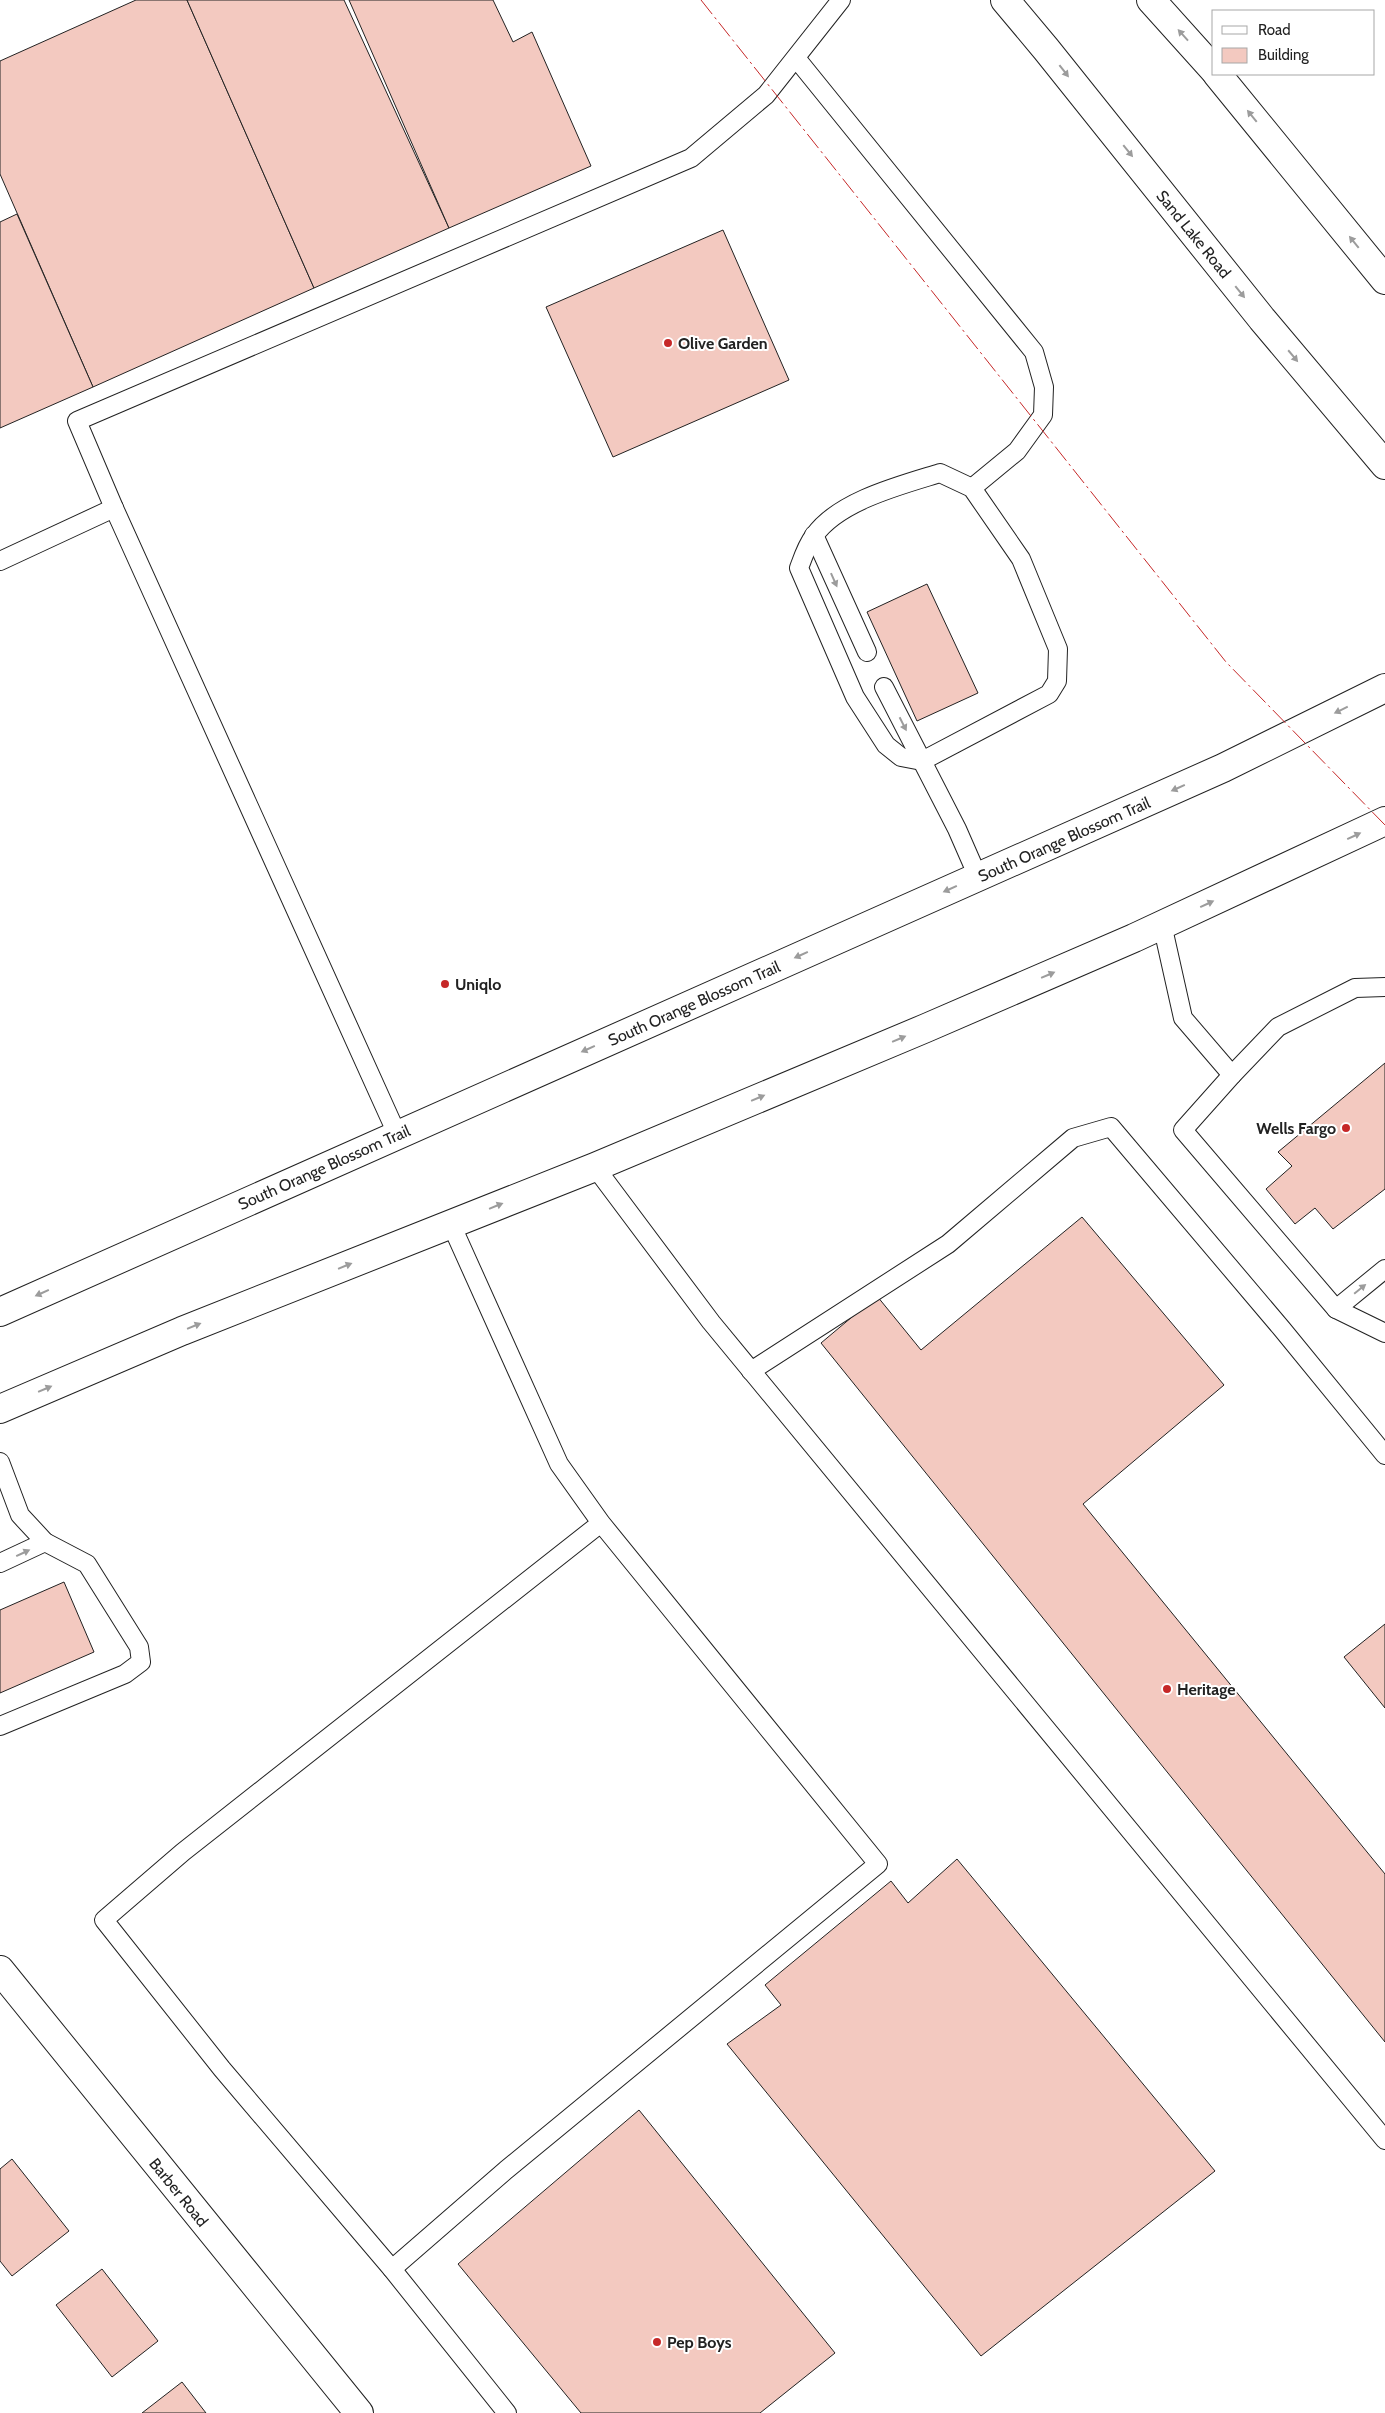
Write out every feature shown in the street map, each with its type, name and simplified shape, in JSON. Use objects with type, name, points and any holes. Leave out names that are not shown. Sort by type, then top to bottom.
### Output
[{"type":"main road","name":"Sand Lake Road","points":[[1005,0],[1262,319],[1385,465]]},
{"type":"main road","points":[[1151,0],[1212,68]]},
{"type":"main road","points":[[1218,75],[1385,280]]},
{"type":"main road","name":"South Orange Blossom Trail","points":[[0,1312],[1223,768],[1385,688]]},
{"type":"main road","points":[[0,1409],[182,1331],[595,1167],[926,1028],[1162,924],[1385,821]]},
{"type":"main road","name":"Barber Road","points":[[0,1970],[359,2413]]},
{"type":"lane","points":[[398,1134],[114,508],[77,421],[691,158],[766,95],[841,0]]},
{"type":"lane","points":[[796,58],[1034,352],[1044,387],[1043,415],[1017,451],[972,488]]},
{"type":"lane","points":[[940,473],[972,488],[1021,560],[1058,649],[1057,681],[1050,694],[922,761],[901,757],[886,746],[855,698],[799,568],[814,536],[843,509],[892,488],[940,473]]},
{"type":"lane","points":[[0,561],[114,508]]},
{"type":"lane","points":[[814,536],[867,652]]},
{"type":"lane","points":[[884,687],[978,877]]},
{"type":"lane","points":[[1162,924],[1183,1018],[1232,1075]]},
{"type":"lane","points":[[1385,987],[1355,988],[1278,1027],[1183,1130],[1336,1309],[1385,1333]]},
{"type":"lane","points":[[751,1371],[948,1244],[1073,1138],[1111,1127],[1282,1329],[1385,1455]]},
{"type":"lane","points":[[595,1167],[705,1314],[751,1371],[1385,2140]]},
{"type":"lane","points":[[392,2269],[513,2164],[878,1864],[601,1523],[559,1464],[451,1224]]},
{"type":"lane","points":[[1336,1309],[1385,1269]]},
{"type":"lane","points":[[0,1462],[20,1515],[46,1542],[86,1564],[139,1647],[141,1662],[125,1674],[0,1726]]},
{"type":"lane","points":[[508,2413],[392,2269],[222,2069],[104,1920],[183,1852],[601,1523]]},
{"type":"lane","points":[[0,1563],[46,1542]]},
{"type":"building","points":[[136,0],[187,0],[314,288],[93,387],[0,174],[0,61]]},
{"type":"building","points":[[187,0],[344,0],[449,228],[314,288]]},
{"type":"building","points":[[349,0],[493,0],[513,42],[532,32],[591,166],[449,228]]},
{"type":"building","points":[[17,214],[93,387],[0,428],[0,222]]},
{"type":"building","name":"Olive Garden","points":[[723,230],[789,380],[613,457],[546,307]]},
{"type":"building","points":[[927,584],[978,693],[917,721],[867,612]]},
{"type":"building","points":[[1385,1063],[1385,1189],[1333,1229],[1315,1208],[1295,1224],[1266,1189],[1292,1166],[1278,1152]]},
{"type":"building","name":"Heritage","points":[[1082,1217],[1224,1385],[1083,1504],[1385,1874],[1385,2042],[821,1343],[877,1296],[921,1350]]},
{"type":"building","points":[[64,1582],[94,1652],[0,1693],[0,1610]]},
{"type":"building","points":[[1385,1624],[1385,1708],[1344,1657]]},
{"type":"building","points":[[957,1859],[1215,2171],[981,2356],[727,2044],[781,2005],[765,1985],[891,1881],[908,1903]]},
{"type":"building","points":[[639,2110],[835,2353],[760,2413],[581,2413],[458,2264]]},
{"type":"building","points":[[12,2159],[69,2231],[12,2276],[0,2261],[0,2169]]},
{"type":"building","points":[[102,2269],[158,2341],[112,2377],[56,2305]]},
{"type":"building","points":[[182,2382],[206,2413],[142,2413]]},
{"type":"power","points":[[701,0],[1226,662],[1385,825]]},
{"type":"place","name":"Olive Garden","points":[[668,343]]},
{"type":"place","name":"Uniqlo","points":[[445,984]]},
{"type":"place","name":"Wells Fargo","points":[[1346,1128]]},
{"type":"place","name":"Heritage","points":[[1167,1689]]},
{"type":"place","name":"Pep Boys","points":[[657,2342]]}]
